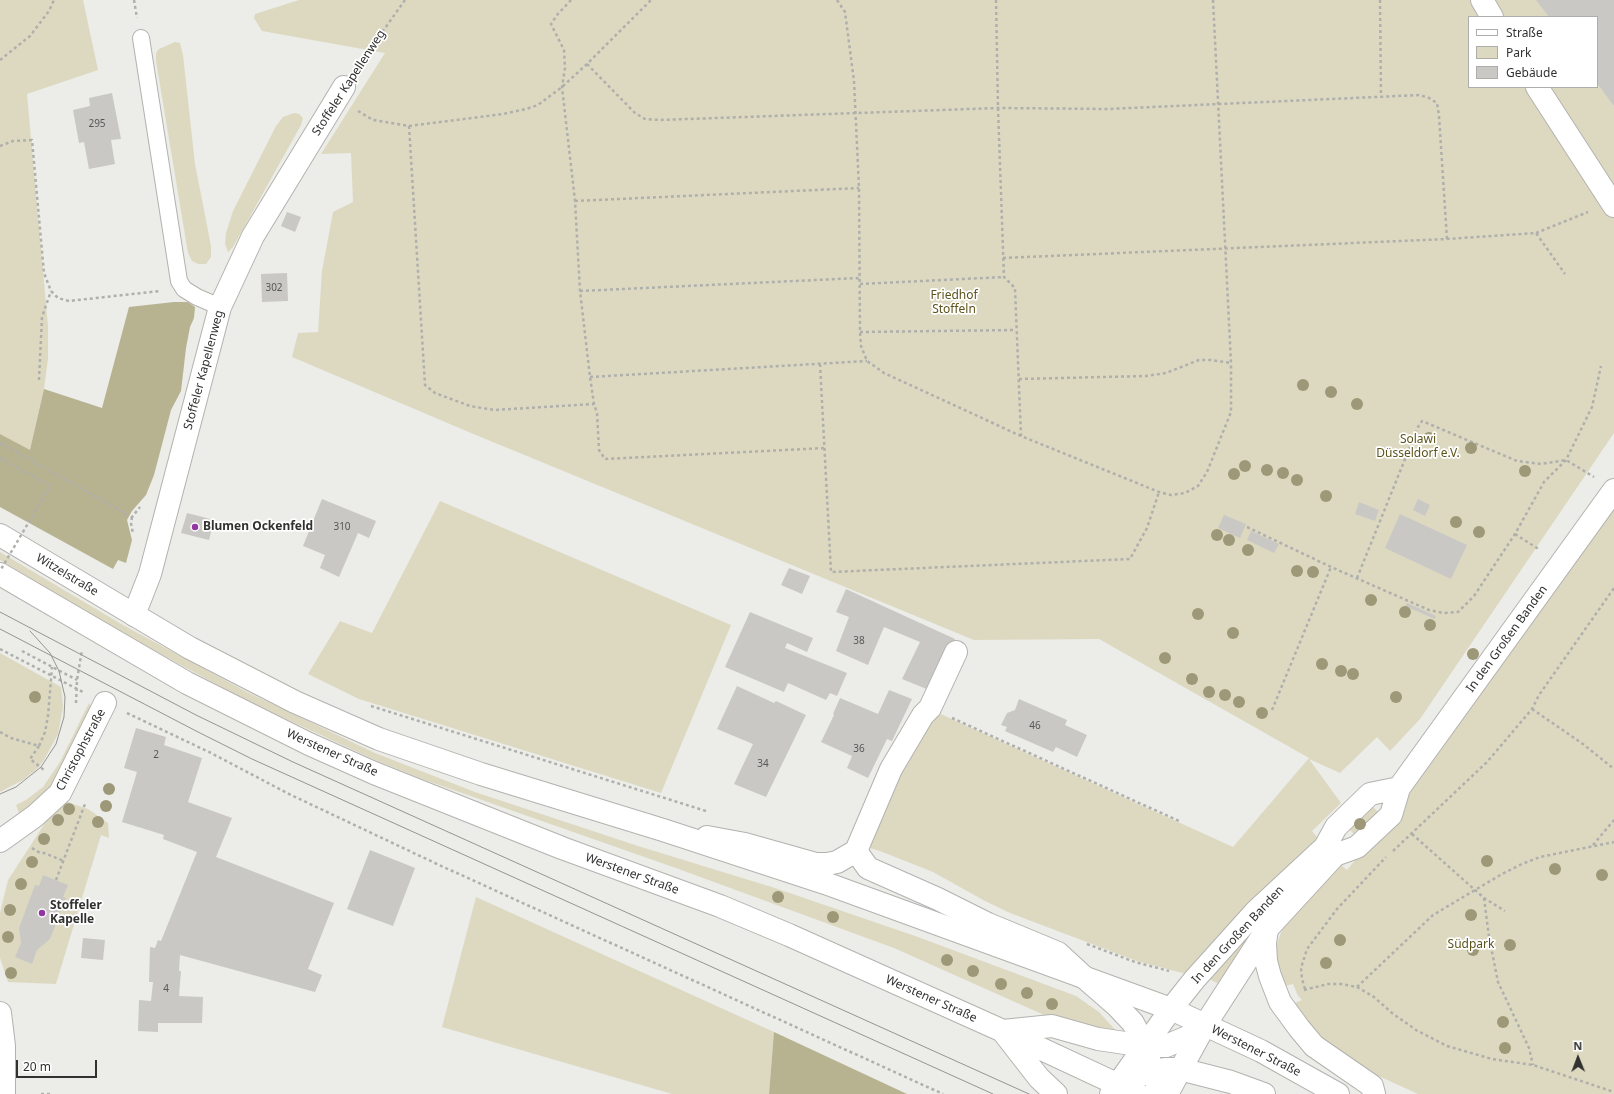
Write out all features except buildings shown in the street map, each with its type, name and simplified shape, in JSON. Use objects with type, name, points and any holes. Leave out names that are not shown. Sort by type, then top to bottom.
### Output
[{"type":"main road","points":[[1482,0],[1491,16]]},
{"type":"main road","points":[[1538,88],[1613,204]]},
{"type":"main road","name":"Stoffeler Kapellenweg","points":[[134,615],[150,574],[220,307],[253,236],[284,183],[341,93]]},
{"type":"main road","name":"In den Großen Banden","points":[[1114,1089],[1171,1009],[1194,980],[1256,911],[1330,851],[1357,847],[1391,815],[1399,788],[1614,490]]},
{"type":"main road","name":"Witzelstraße","points":[[0,535],[134,615]]},
{"type":"main road","name":"Werstener Straße","points":[[0,573],[187,683],[309,744],[374,773],[562,848],[720,906],[796,938],[1002,1031],[1114,1089],[1138,1094]]},
{"type":"main road","name":"Werstener Straße","points":[[134,615],[190,648],[251,680],[379,739],[481,774],[663,830],[825,883],[1083,976],[1171,1009],[1261,1051],[1338,1094]]},
{"type":"main road","points":[[856,851],[891,769],[920,721],[930,708],[956,652]]},
{"type":"main road","name":"Christophstraße","points":[[0,841],[36,816],[60,793],[105,703]]},
{"type":"main road","name":"In den Großen Banden","points":[[1167,1094],[1205,1025],[1267,929],[1330,851],[1336,827],[1370,794],[1399,788]]},
{"type":"main road","name":"Werstener Straße","points":[[663,830],[746,844],[816,864],[837,862],[856,851],[868,868],[938,899],[988,924],[1058,953],[1083,976]]},
{"type":"main road","points":[[1267,929],[1265,943],[1266,961],[1280,1002],[1314,1046],[1372,1086],[1374,1094]]},
{"type":"main road","points":[[1083,976],[1133,1022],[1145,1046],[1160,1094]]},
{"type":"main road","points":[[0,1013],[4,1046],[4,1094]]},
{"type":"main road","points":[[1002,1031],[1052,1026],[1098,1039],[1145,1046],[1166,1046],[1179,1042],[1205,1025]]},
{"type":"main road","points":[[1002,1031],[1039,1078],[1056,1094]]},
{"type":"main road","points":[[1114,1089],[1134,1077],[1165,1069],[1180,1069],[1231,1082],[1264,1094]]},
{"type":"lane","points":[[141,38],[179,281],[184,289],[197,297],[220,307]]},
{"type":"path","points":[[0,60],[30,36],[49,11],[54,0]]},
{"type":"path","name":"Stoffeler Kapellenweg","points":[[341,93],[405,0]]},
{"type":"path","points":[[571,0],[551,24],[564,50],[565,68],[562,87],[575,201],[580,291],[590,377],[594,404],[597,413],[599,450],[605,460],[825,448]]},
{"type":"path","points":[[341,93],[373,120],[409,126],[503,114],[526,109],[538,105],[562,87],[588,64],[651,0]]},
{"type":"path","points":[[837,0],[845,12],[854,81],[859,188],[860,332],[861,346],[867,361],[884,373],[1021,436],[1159,492],[1171,495],[1185,493],[1198,486],[1207,472],[1231,412],[1231,363],[1224,248],[1213,0]]},
{"type":"path","points":[[996,0],[1004,277],[1015,288],[1021,436]]},
{"type":"path","points":[[1380,0],[1381,96]]},
{"type":"path","points":[[588,64],[635,113],[645,119],[668,120],[998,108],[1108,109],[1420,95],[1430,98],[1437,103],[1448,239]]},
{"type":"path","points":[[409,126],[425,384],[435,393],[470,406],[494,410],[594,404]]},
{"type":"path","points":[[0,146],[13,141],[32,140],[44,273],[51,291],[58,298],[69,301],[184,289]]},
{"type":"path","points":[[575,201],[859,188]]},
{"type":"path","points":[[1003,258],[1448,239],[1536,233],[1613,204]]},
{"type":"path","points":[[1536,233],[1564,274]]},
{"type":"path","points":[[860,284],[1004,277]]},
{"type":"path","points":[[580,291],[859,278]]},
{"type":"path","points":[[39,380],[42,317],[51,291]]},
{"type":"path","points":[[860,332],[1016,330]]},
{"type":"path","points":[[1019,379],[1146,376],[1166,372],[1199,360],[1231,363]]},
{"type":"path","points":[[590,377],[867,361]]},
{"type":"path","points":[[820,364],[831,572],[1130,559],[1147,528],[1159,492]]},
{"type":"path","points":[[1247,527],[1331,567],[1429,610],[1443,613],[1458,612],[1474,596],[1515,534],[1544,482],[1566,460],[1592,407],[1601,366]]},
{"type":"path","points":[[1357,578],[1418,427],[1422,421],[1517,461],[1540,464],[1566,460],[1614,490]]},
{"type":"path","points":[[0,443],[130,516]]},
{"type":"path","points":[[0,458],[50,486],[0,573]]},
{"type":"path","points":[[1515,534],[1537,547]]},
{"type":"path","points":[[1272,710],[1331,567]]},
{"type":"path","points":[[1614,588],[1540,694],[1532,709],[1487,762],[1388,855],[1337,909],[1307,949],[1301,968],[1305,989],[1328,984],[1341,984],[1357,987],[1374,997],[1392,1013],[1416,1030],[1447,1046],[1492,1059],[1533,1065],[1614,1092]]},
{"type":"path","points":[[76,708],[77,680],[83,644]]},
{"type":"path","points":[[0,649],[77,689],[211,753],[296,797],[437,864],[943,1094]]},
{"type":"path","points":[[22,651],[77,680]]},
{"type":"path","points":[[49,774],[30,759],[39,746],[45,732],[48,716],[52,667]]},
{"type":"path","points":[[366,705],[712,813]]},
{"type":"path","points":[[930,708],[1179,821]]},
{"type":"path","points":[[1532,709],[1584,744],[1614,769]]},
{"type":"path","points":[[0,732],[11,738],[39,746]]},
{"type":"path","points":[[56,880],[86,804]]},
{"type":"path","points":[[1391,815],[1474,890],[1505,911]]},
{"type":"path","points":[[1593,846],[1614,820]]},
{"type":"path","points":[[1357,987],[1433,914],[1474,890],[1522,864],[1540,857],[1614,842]]},
{"type":"path","points":[[44,853],[64,861]]},
{"type":"path","points":[[1484,898],[1489,937],[1498,982],[1529,1048],[1533,1065]]},
{"type":"path","points":[[1083,943],[1135,962],[1194,980]]},
{"type":"path","points":[[41,1094],[51,1094]]},
{"type":"green space","points":[[0,0],[83,0],[98,70],[27,94],[48,326],[48,359],[44,389],[30,451],[0,434]]},
{"type":"green space","name":"Friedhof Stoffeln","points":[[299,0],[1614,0],[1614,433],[1420,719],[1390,751],[1377,737],[1340,773],[1309,759],[1341,803],[1312,831],[1322,843],[1186,974],[1137,961],[1010,913],[933,872],[880,851],[863,846],[932,710],[1233,847],[1309,758],[1099,639],[974,640],[471,433],[292,357],[298,333],[318,332],[322,271],[333,212],[353,202],[351,153],[321,154],[385,53],[262,31],[254,18],[255,14]]},
{"type":"green space","points":[[175,42],[180,43],[183,55],[195,164],[211,246],[211,257],[206,264],[198,264],[192,261],[188,253],[156,61],[156,53],[159,49]]},
{"type":"green space","points":[[294,113],[299,114],[303,118],[301,125],[233,247],[228,252],[225,244],[226,233],[233,211],[276,126],[283,117]]},
{"type":"green space","name":"Südpark","points":[[1614,486],[1614,1094],[1418,1094],[1372,1073],[1319,1036],[1293,1004],[1302,1000],[1298,996],[1293,984],[1281,987],[1274,957],[1278,941],[1283,927],[1339,863],[1347,870],[1410,793]]},
{"type":"green space","points":[[440,501],[731,625],[661,793],[359,699],[308,674],[340,621],[372,633]]},
{"type":"green space","points":[[0,552],[123,625],[247,692],[375,753],[475,792],[638,846],[775,888],[918,937],[1076,996],[1099,1012],[1119,1034],[1053,1019],[894,948],[673,867],[422,779],[375,760],[227,690],[116,630],[0,560]]},
{"type":"green space","points":[[0,653],[61,687],[63,707],[58,734],[44,760],[37,769],[23,780],[0,792]]},
{"type":"green space","points":[[89,703],[91,707],[63,772],[43,796],[19,813],[16,805],[26,800],[43,787],[60,762]]},
{"type":"green space","points":[[60,800],[88,809],[108,823],[109,838],[101,835],[56,984],[8,982],[0,958],[0,913],[8,880]]},
{"type":"green space","points":[[1370,804],[1381,815],[1357,837],[1347,827]]},
{"type":"green space","points":[[1288,889],[1219,984],[1207,978]]},
{"type":"green space","points":[[476,897],[774,1032],[769,1094],[672,1094],[442,1027]]},
{"type":"shaded area","points":[[188,302],[195,307],[194,318],[190,327],[186,348],[181,391],[171,410],[154,475],[146,495],[132,511],[127,520],[132,540],[126,563],[118,560],[113,569],[0,507],[0,434],[30,450],[44,389],[102,408],[129,307]]},
{"type":"shaded area","points":[[774,1032],[907,1094],[769,1094]]},
{"type":"tram line","points":[[0,612],[196,715],[293,762],[1029,1094]]},
{"type":"tram line","points":[[0,629],[252,759],[993,1094]]},
{"type":"tram line","points":[[0,794],[16,787],[41,767],[56,744],[64,717],[65,697],[59,671],[50,653],[30,631]]},
{"type":"place","name":"Blumen Ockenfeld","points":[[195,527]]},
{"type":"place","name":"Stoffeler Kapelle","points":[[42,913]]},
{"type":"park label","name":"Solawi Düsseldorf e.V.","points":[[1418,447]]}]
